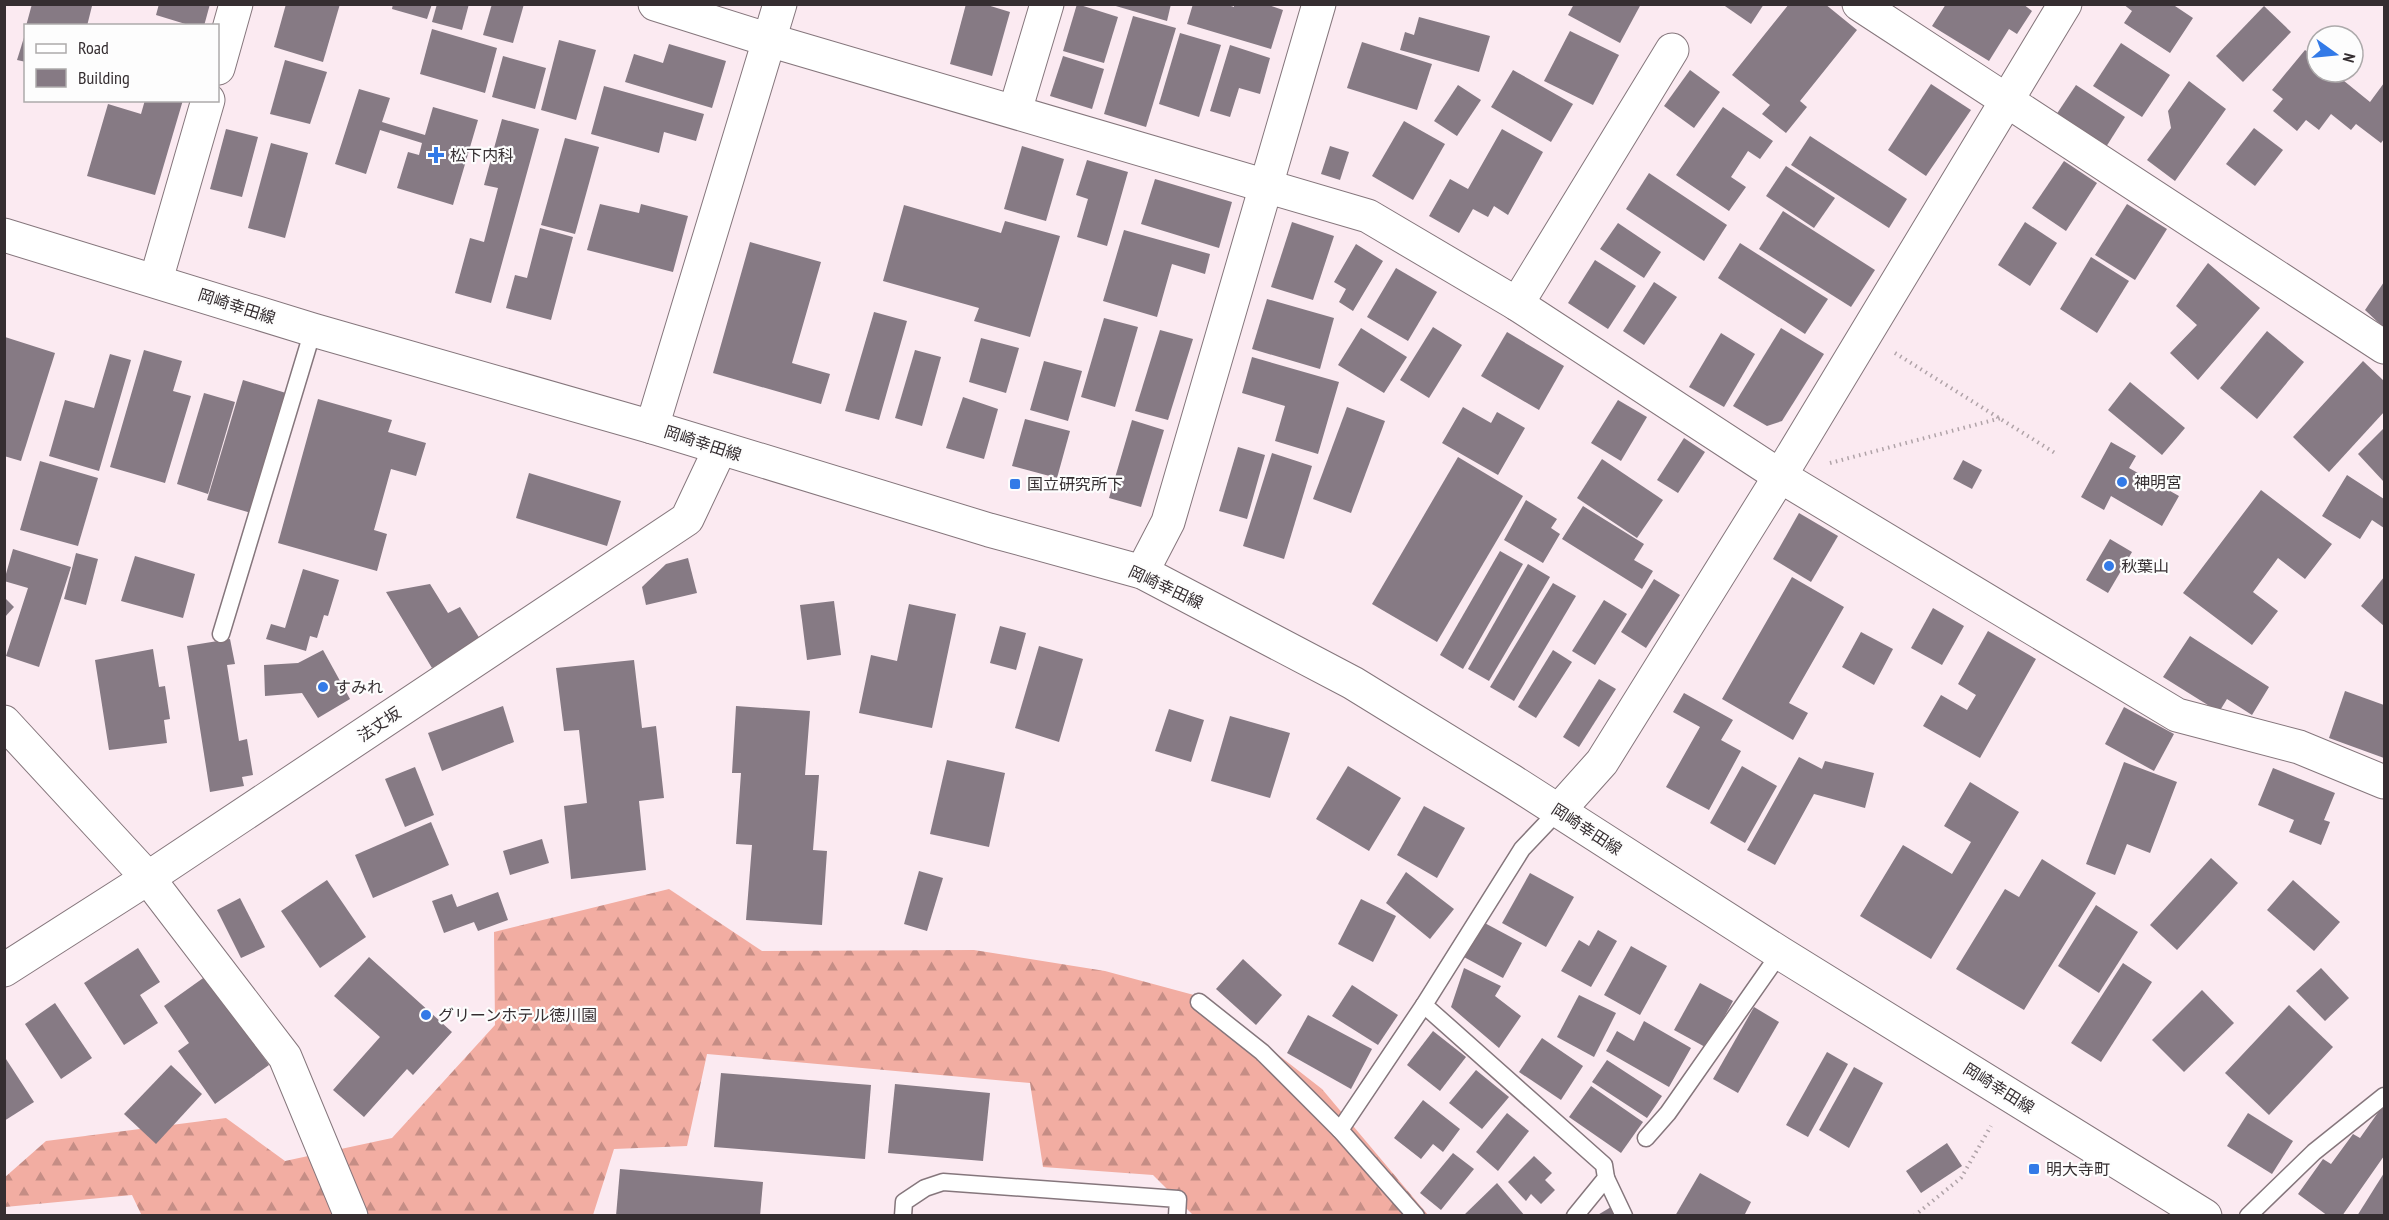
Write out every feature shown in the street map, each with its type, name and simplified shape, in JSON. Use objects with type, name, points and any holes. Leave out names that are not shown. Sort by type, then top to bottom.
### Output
[{"type":"street","points":[[219,64],[236,4]]},
{"type":"street","points":[[655,4],[769,40],[1368,216],[1516,304],[1780,476],[2177,715],[2299,747],[2385,782]]},
{"type":"street","points":[[652,427],[780,4]]},
{"type":"street","points":[[1015,111],[1047,4]]},
{"type":"street","points":[[1142,572],[1168,522],[1318,4]]},
{"type":"street","points":[[1859,4],[2385,347]]},
{"type":"street","points":[[1558,810],[1602,762],[1780,476],[2065,4]]},
{"type":"street","points":[[1516,304],[1672,50]]},
{"type":"street","points":[[156,280],[207,102]]},
{"type":"street","name":"岡崎幸田線","points":[[4,235],[313,330],[652,427],[989,530],[1142,572],[1353,683],[1558,810],[1780,953],[2205,1215]]},
{"type":"street","name":"法丈坂","points":[[4,970],[147,878],[687,519],[720,449]]},
{"type":"street","points":[[4,722],[147,878],[285,1057],[351,1215]]},
{"type":"lane","points":[[221,634],[313,330]]},
{"type":"lane","points":[[1340,1130],[1424,1005],[1522,849],[1558,810]]},
{"type":"lane","points":[[1646,1138],[1668,1113],[1780,953]]},
{"type":"lane","points":[[1199,1002],[1262,1052],[1340,1130],[1416,1215]]},
{"type":"lane","points":[[1424,1005],[1604,1165],[1606,1178],[1624,1215]]},
{"type":"lane","points":[[2248,1215],[2314,1152],[2385,1096]]},
{"type":"lane","points":[[1575,1215],[1606,1178]]},
{"type":"lane","points":[[903,1215],[904,1202],[925,1188],[943,1182],[1178,1199],[1177,1215]]},
{"type":"path","points":[[1866,335],[2055,453]]},
{"type":"path","points":[[1780,476],[2001,418]]},
{"type":"path","points":[[1914,1215],[1961,1178],[2010,1095]]},
{"type":"green space","points":[[669,889],[762,951],[974,950],[1105,971],[1205,998],[1322,1089],[1428,1215],[1193,1215],[1153,1175],[1043,1167],[1030,1083],[707,1054],[687,1146],[614,1149],[593,1215],[142,1216],[132,1195],[5,1207],[4,1178],[46,1141],[226,1118],[285,1161],[392,1138],[495,1025],[494,932]]},
{"type":"building","points":[[32,4],[92,6],[88,24],[27,24]]},
{"type":"building","points":[[159,4],[210,4],[205,24],[185,24],[156,15]]},
{"type":"building","points":[[286,4],[340,4],[323,62],[274,47]]},
{"type":"building","points":[[393,4],[432,4],[427,19],[392,9]]},
{"type":"building","points":[[437,4],[469,4],[462,30],[432,22]]},
{"type":"building","points":[[492,4],[524,4],[513,43],[483,35]]},
{"type":"building","points":[[966,4],[984,4],[1010,12],[992,76],[950,64]]},
{"type":"building","points":[[1077,4],[1118,17],[1104,63],[1063,51]]},
{"type":"building","points":[[1109,4],[1171,4],[1167,21]]},
{"type":"building","points":[[1193,4],[1225,4],[1234,7],[1234,4],[1266,4],[1283,10],[1271,49],[1187,24]]},
{"type":"building","points":[[1574,4],[1641,4],[1620,43],[1568,15]]},
{"type":"building","points":[[1722,4],[1764,4],[1751,24]]},
{"type":"building","points":[[1789,4],[1825,4],[1857,30],[1800,101],[1807,107],[1786,133],[1762,114],[1770,105],[1732,75]]},
{"type":"building","points":[[1946,4],[2023,4],[2032,11],[2017,34],[2009,29],[1989,61],[1932,26]]},
{"type":"building","points":[[2123,4],[2172,4],[2193,18],[2170,53],[2124,23],[2132,11]]},
{"type":"building","points":[[2264,6],[2291,32],[2243,82],[2216,56]]},
{"type":"building","points":[[1133,16],[1176,28],[1146,127],[1104,114]]},
{"type":"building","points":[[1419,17],[1490,36],[1479,72],[1400,50],[1405,32],[1414,35]]},
{"type":"building","points":[[432,29],[497,48],[485,93],[420,74]]},
{"type":"building","points":[[1570,31],[1619,55],[1593,105],[1544,81]]},
{"type":"building","points":[[1180,33],[1221,45],[1199,117],[1159,104]]},
{"type":"building","points":[[24,37],[24,62],[17,60]]},
{"type":"building","points":[[559,40],[596,50],[576,120],[541,110]]},
{"type":"building","points":[[1362,42],[1432,64],[1417,110],[1347,88]]},
{"type":"building","points":[[2121,43],[2170,75],[2142,117],[2093,86]]},
{"type":"building","points":[[669,44],[726,61],[712,108],[625,82],[634,54],[663,63]]},
{"type":"building","points":[[1230,45],[1270,58],[1260,94],[1239,88],[1230,117],[1210,111]]},
{"type":"building","points":[[2305,50],[2305,84],[2348,84],[2370,102],[2384,83],[2384,139],[2381,143],[2356,124],[2351,130],[2331,114],[2319,130],[2306,120],[2297,131],[2273,111],[2283,99],[2272,90]]},
{"type":"building","points":[[503,56],[546,68],[535,109],[492,97]]},
{"type":"building","points":[[1063,56],[1104,69],[1092,109],[1050,96]]},
{"type":"building","points":[[285,60],[327,72],[310,124],[270,114]]},
{"type":"building","points":[[1513,70],[1573,104],[1551,142],[1491,107]]},
{"type":"building","points":[[1690,70],[1720,92],[1694,128],[1664,106]]},
{"type":"building","points":[[2189,81],[2226,109],[2175,181],[2147,160],[2171,128],[2168,111]]},
{"type":"building","points":[[1931,84],[1971,110],[1926,176],[1888,150]]},
{"type":"building","points":[[1458,85],[1481,100],[1457,136],[1434,121]]},
{"type":"building","points":[[2076,85],[2125,117],[2106,147],[2056,115]]},
{"type":"building","points":[[604,86],[704,114],[696,141],[664,132],[659,153],[591,134]]},
{"type":"building","points":[[359,89],[390,98],[382,122],[425,135],[433,107],[478,120],[453,205],[397,188],[408,152],[419,155],[422,143],[380,130],[366,174],[335,164]]},
{"type":"building","points":[[144,102],[182,102],[155,195],[87,176],[108,104],[141,114]]},
{"type":"building","points":[[1723,107],[1773,141],[1760,159],[1748,151],[1731,177],[1746,187],[1729,211],[1676,175]]},
{"type":"building","points":[[502,119],[539,129],[491,303],[455,293],[470,238],[484,242],[498,188],[484,185]]},
{"type":"building","points":[[1404,121],[1445,144],[1413,200],[1372,176]]},
{"type":"building","points":[[2254,128],[2283,150],[2255,186],[2226,164]]},
{"type":"building","points":[[226,129],[258,137],[242,197],[210,189]]},
{"type":"building","points":[[1502,129],[1543,152],[1508,215],[1494,206],[1488,217],[1473,209],[1459,233],[1429,216],[1450,179],[1468,189]]},
{"type":"building","points":[[1810,136],[1907,199],[1889,228],[1791,165]]},
{"type":"building","points":[[565,138],[599,147],[575,234],[541,225]]},
{"type":"building","points":[[271,143],[308,153],[285,238],[248,228]]},
{"type":"building","points":[[1022,146],[1064,159],[1046,221],[1004,209]]},
{"type":"building","points":[[1330,146],[1349,152],[1340,180],[1321,174]]},
{"type":"building","points":[[1087,160],[1128,172],[1107,246],[1077,237],[1088,199],[1076,195]]},
{"type":"building","points":[[2064,161],[2097,183],[2066,231],[2032,208]]},
{"type":"building","points":[[1786,166],[1835,198],[1814,228],[1766,196]]},
{"type":"building","points":[[1649,173],[1727,225],[1704,261],[1626,209]]},
{"type":"building","points":[[1155,179],[1232,202],[1219,248],[1141,224]]},
{"type":"building","points":[[600,204],[639,213],[641,204],[688,216],[673,272],[587,250]]},
{"type":"building","points":[[2127,204],[2167,229],[2135,280],[2095,255]]},
{"type":"building","points":[[904,205],[1001,233],[1005,221],[1060,236],[1030,337],[974,321],[979,308],[883,281]]},
{"type":"building","points":[[1783,211],[1875,270],[1851,307],[1759,249]]},
{"type":"building","points":[[1292,222],[1334,236],[1313,300],[1271,287]]},
{"type":"building","points":[[2025,222],[2057,243],[2030,286],[1998,265]]},
{"type":"building","points":[[1618,223],[1661,252],[1644,278],[1600,249]]},
{"type":"building","points":[[540,228],[573,237],[551,320],[506,308],[515,275],[527,278]]},
{"type":"building","points":[[1124,230],[1210,254],[1205,274],[1172,264],[1157,317],[1103,301]]},
{"type":"building","points":[[750,242],[821,262],[792,363],[830,374],[821,404],[713,373]]},
{"type":"building","points":[[1740,243],[1828,299],[1805,334],[1718,278]]},
{"type":"building","points":[[1356,244],[1383,261],[1353,311],[1339,302],[1346,289],[1334,282]]},
{"type":"building","points":[[2091,257],[2129,281],[2097,333],[2060,309]]},
{"type":"building","points":[[1595,260],[1636,286],[1608,329],[1568,303]]},
{"type":"building","points":[[2208,263],[2260,308],[2198,380],[2170,353],[2197,325],[2176,306]]},
{"type":"building","points":[[1396,268],[1437,292],[1408,341],[1367,317]]},
{"type":"building","points":[[1654,282],[1677,297],[1644,345],[1623,331]]},
{"type":"building","points":[[2384,282],[2384,328],[2365,310]]},
{"type":"building","points":[[1267,299],[1334,318],[1320,369],[1252,349]]},
{"type":"building","points":[[874,312],[907,321],[879,420],[845,411]]},
{"type":"building","points":[[1104,318],[1138,327],[1115,407],[1081,397]]},
{"type":"building","points":[[1433,327],[1462,345],[1429,398],[1400,380]]},
{"type":"building","points":[[1361,328],[1407,357],[1384,393],[1338,365]]},
{"type":"building","points":[[1781,328],[1824,354],[1782,421],[1767,426],[1733,406]]},
{"type":"building","points":[[1160,330],[1193,339],[1168,420],[1135,411]]},
{"type":"building","points":[[2267,331],[2304,362],[2257,419],[2220,388]]},
{"type":"building","points":[[1507,332],[1564,366],[1539,410],[1481,376]]},
{"type":"building","points":[[1721,333],[1755,354],[1724,407],[1689,387]]},
{"type":"building","points":[[5,337],[55,353],[21,461],[4,456]]},
{"type":"building","points":[[981,338],[1019,348],[1006,393],[969,382]]},
{"type":"building","points":[[144,350],[182,361],[173,391],[191,396],[165,483],[110,467]]},
{"type":"building","points":[[915,350],[941,357],[922,426],[895,418]]},
{"type":"building","points":[[110,354],[131,360],[99,471],[49,456],[65,400],[94,408]]},
{"type":"building","points":[[1252,357],[1339,382],[1318,454],[1275,441],[1285,406],[1242,393]]},
{"type":"building","points":[[1044,361],[1082,371],[1068,421],[1030,410]]},
{"type":"building","points":[[2363,361],[2384,381],[2384,412],[2329,472],[2293,437]]},
{"type":"building","points":[[243,380],[286,393],[251,513],[207,500]]},
{"type":"building","points":[[2130,382],[2185,428],[2162,455],[2108,410]]},
{"type":"building","points":[[204,393],[235,402],[208,494],[177,484]]},
{"type":"building","points":[[963,397],[998,409],[984,459],[946,448]]},
{"type":"building","points":[[318,399],[392,420],[388,432],[426,443],[416,476],[391,469],[374,530],[387,534],[377,571],[278,543]]},
{"type":"building","points":[[1618,400],[1647,417],[1621,461],[1591,443]]},
{"type":"building","points":[[1347,407],[1385,421],[1351,513],[1313,499]]},
{"type":"building","points":[[1463,407],[1491,423],[1497,412],[1525,428],[1498,475],[1442,443]]},
{"type":"building","points":[[1025,419],[1070,431],[1057,478],[1012,466]]},
{"type":"building","points":[[1132,420],[1164,430],[1141,507],[1109,498]]},
{"type":"building","points":[[2384,428],[2384,482],[2358,454]]},
{"type":"building","points":[[1684,438],[1705,452],[1678,493],[1657,480]]},
{"type":"building","name":"神明宮","points":[[2111,442],[2136,456],[2129,468],[2179,496],[2162,526],[2111,496],[2104,510],[2081,497]]},
{"type":"building","points":[[1238,447],[1265,455],[1247,519],[1219,511]]},
{"type":"building","points":[[1272,453],[1312,466],[1284,559],[1243,546]]},
{"type":"building","points":[[1458,457],[1523,496],[1437,642],[1372,604]]},
{"type":"building","points":[[1602,459],[1663,500],[1637,538],[1577,498]]},
{"type":"building","points":[[1963,460],[1982,470],[1972,489],[1953,479]]},
{"type":"building","points":[[40,461],[98,478],[78,546],[20,530]]},
{"type":"building","points":[[529,473],[621,501],[607,546],[516,518]]},
{"type":"building","points":[[2347,475],[2384,499],[2384,528],[2372,520],[2360,539],[2322,516]]},
{"type":"building","points":[[2261,490],[2332,544],[2305,579],[2278,558],[2253,592],[2278,611],[2252,645],[2183,593]]},
{"type":"building","points":[[1526,500],[1557,519],[1551,528],[1560,534],[1543,563],[1504,540]]},
{"type":"building","points":[[1583,506],[1644,544],[1634,560],[1653,571],[1642,589],[1562,539]]},
{"type":"building","points":[[1799,513],[1838,536],[1811,582],[1773,559]]},
{"type":"building","name":"秋葉山","points":[[2110,539],[2132,552],[2108,593],[2086,580]]},
{"type":"building","points":[[13,549],[71,567],[39,667],[6,656],[28,588],[4,581]]},
{"type":"building","points":[[1500,551],[1523,564],[1463,669],[1440,655]]},
{"type":"building","points":[[76,553],[98,559],[86,605],[64,599]]},
{"type":"building","points":[[135,556],[195,574],[183,618],[121,601]]},
{"type":"building","points":[[688,558],[697,593],[646,605],[642,587],[666,564]]},
{"type":"building","points":[[1528,564],[1550,577],[1489,681],[1468,669]]},
{"type":"building","points":[[303,569],[339,580],[328,616],[324,615],[317,638],[310,636],[306,651],[266,639],[271,624],[285,628]]},
{"type":"building","points":[[1792,577],[1844,607],[1789,703],[1808,713],[1793,740],[1722,699]]},
{"type":"building","points":[[2384,577],[2384,626],[2361,606]]},
{"type":"building","points":[[1654,579],[1680,595],[1646,648],[1621,632]]},
{"type":"building","points":[[1553,583],[1576,596],[1514,701],[1490,687]]},
{"type":"building","points":[[430,584],[448,613],[460,607],[480,639],[432,668],[386,592]]},
{"type":"building","points":[[4,597],[14,607],[4,618]]},
{"type":"building","points":[[1604,600],[1627,614],[1595,665],[1572,651]]},
{"type":"building","points":[[834,601],[841,655],[807,660],[800,605]]},
{"type":"building","points":[[909,604],[956,614],[932,728],[859,713],[871,655],[897,661]]},
{"type":"building","points":[[1933,608],[1964,626],[1942,665],[1911,648]]},
{"type":"building","points":[[1000,626],[1026,633],[1016,670],[990,663]]},
{"type":"building","points":[[1988,631],[2036,659],[1980,758],[1923,726],[1941,695],[1967,710],[1976,695],[1958,684]]},
{"type":"building","points":[[1861,632],[1893,649],[1874,685],[1842,667]]},
{"type":"building","points":[[2190,636],[2269,687],[2252,715],[2227,699],[2219,712],[2163,677]]},
{"type":"building","points":[[230,639],[235,664],[227,665],[239,741],[247,739],[253,775],[242,777],[244,786],[210,792],[187,646]]},
{"type":"building","points":[[1039,646],[1083,659],[1059,742],[1015,728]]},
{"type":"building","points":[[153,649],[159,687],[165,686],[170,719],[164,720],[167,743],[109,750],[95,660]]},
{"type":"building","points":[[323,650],[350,699],[318,718],[302,693],[265,696],[264,665],[298,663]]},
{"type":"building","points":[[1553,650],[1572,662],[1536,718],[1518,707]]},
{"type":"building","points":[[634,660],[642,728],[656,726],[664,798],[639,801],[646,870],[571,879],[564,806],[587,803],[579,730],[564,731],[556,668]]},
{"type":"building","points":[[1599,679],[1616,689],[1579,747],[1563,737]]},
{"type":"building","points":[[2345,691],[2384,705],[2384,758],[2329,738]]},
{"type":"building","points":[[1684,693],[1733,720],[1721,740],[1741,751],[1709,810],[1666,787],[1700,727],[1673,712]]},
{"type":"building","points":[[503,706],[514,742],[442,771],[428,733]]},
{"type":"building","points":[[736,706],[810,711],[805,775],[819,775],[813,850],[827,851],[822,925],[746,920],[752,845],[736,844],[741,773],[732,773]]},
{"type":"building","points":[[2124,707],[2174,734],[2154,771],[2105,744]]},
{"type":"building","points":[[1169,709],[1204,720],[1191,762],[1155,751]]},
{"type":"building","points":[[1230,716],[1290,733],[1270,798],[1211,781]]},
{"type":"building","points":[[1799,757],[1822,769],[1825,761],[1874,773],[1865,808],[1814,794],[1775,865],[1747,850]]},
{"type":"building","points":[[947,760],[1005,773],[989,847],[930,834]]},
{"type":"building","points":[[2124,762],[2177,782],[2150,853],[2127,844],[2115,875],[2086,864]]},
{"type":"building","points":[[1348,766],[1401,798],[1369,851],[1316,819]]},
{"type":"building","points":[[1742,766],[1777,786],[1745,843],[1710,823]]},
{"type":"building","points":[[415,767],[434,815],[405,827],[385,779]]},
{"type":"building","points":[[2273,768],[2335,793],[2324,820],[2330,822],[2321,845],[2289,832],[2294,820],[2258,805]]},
{"type":"building","points":[[1970,782],[2019,812],[1931,959],[1860,916],[1903,845],[1952,874],[1971,842],[1944,826]]},
{"type":"building","points":[[1424,806],[1465,828],[1437,878],[1397,855]]},
{"type":"building","points":[[431,822],[449,865],[373,898],[355,855]]},
{"type":"building","points":[[542,839],[549,863],[510,875],[503,851]]},
{"type":"building","points":[[2211,858],[2238,883],[2177,950],[2150,925]]},
{"type":"building","points":[[2042,859],[2096,893],[2024,1010],[1956,969],[2005,889],[2019,897]]},
{"type":"building","points":[[919,871],[943,878],[927,931],[904,924]]},
{"type":"building","points":[[1406,872],[1454,909],[1430,939],[1386,903]]},
{"type":"building","points":[[1530,873],[1574,897],[1546,947],[1502,923]]},
{"type":"building","points":[[327,880],[366,937],[320,968],[281,911]]},
{"type":"building","points":[[2293,880],[2340,922],[2314,951],[2267,910]]},
{"type":"building","points":[[498,892],[508,920],[478,931],[474,922],[444,933],[432,901],[452,894],[457,907]]},
{"type":"building","points":[[240,898],[265,947],[241,958],[217,910]]},
{"type":"building","points":[[1361,899],[1396,916],[1373,962],[1338,944]]},
{"type":"building","points":[[2096,905],[2138,932],[2099,993],[2058,966]]},
{"type":"building","points":[[1481,921],[1522,943],[1503,978],[1462,956]]},
{"type":"building","points":[[1598,930],[1617,941],[1591,987],[1561,971],[1579,940],[1589,946]]},
{"type":"building","points":[[1631,946],[1667,966],[1640,1015],[1604,995]]},
{"type":"building","points":[[138,948],[160,982],[140,995],[158,1023],[124,1045],[84,983]]},
{"type":"building","points":[[369,957],[452,1032],[413,1075],[407,1069],[364,1117],[333,1090],[380,1037],[334,996]]},
{"type":"building","points":[[1243,959],[1282,995],[1256,1025],[1216,989]]},
{"type":"building","points":[[2123,963],[2152,982],[2101,1062],[2071,1043]]},
{"type":"building","points":[[1464,968],[1501,986],[1495,996],[1521,1016],[1499,1048],[1451,1007]]},
{"type":"building","points":[[2321,968],[2349,998],[2325,1021],[2296,991]]},
{"type":"building","points":[[206,976],[269,1065],[215,1104],[178,1051],[189,1043],[164,1006]]},
{"type":"building","points":[[1700,983],[1733,1001],[1707,1048],[1674,1030]]},
{"type":"building","points":[[1352,985],[1398,1015],[1378,1045],[1332,1016]]},
{"type":"building","points":[[2202,990],[2234,1023],[2184,1072],[2152,1040]]},
{"type":"building","points":[[1579,995],[1616,1013],[1594,1057],[1557,1037]]},
{"type":"building","points":[[55,1003],[92,1058],[61,1079],[25,1024]]},
{"type":"building","points":[[2289,1005],[2333,1047],[2269,1115],[2225,1073]]},
{"type":"building","points":[[1754,1007],[1779,1022],[1738,1093],[1713,1079]]},
{"type":"building","points":[[1308,1015],[1372,1049],[1351,1089],[1287,1053]]},
{"type":"building","points":[[1644,1021],[1691,1048],[1669,1087],[1606,1051],[1617,1031],[1634,1041]]},
{"type":"building","points":[[1433,1031],[1466,1057],[1440,1091],[1407,1065]]},
{"type":"building","points":[[1542,1038],[1583,1066],[1561,1100],[1519,1072]]},
{"type":"building","points":[[1827,1052],[1848,1064],[1808,1137],[1786,1125]]},
{"type":"building","points":[[4,1056],[34,1102],[4,1121]]},
{"type":"building","points":[[1607,1060],[1662,1096],[1647,1118],[1592,1082]]},
{"type":"building","points":[[171,1065],[202,1094],[156,1144],[124,1114]]},
{"type":"building","points":[[1854,1067],[1883,1083],[1849,1148],[1819,1130]]},
{"type":"building","points":[[1476,1070],[1509,1097],[1482,1129],[1449,1103]]},
{"type":"building","points":[[721,1073],[871,1085],[865,1159],[714,1147]]},
{"type":"building","points":[[895,1084],[990,1093],[983,1161],[888,1153]]},
{"type":"building","points":[[1591,1086],[1643,1122],[1621,1153],[1569,1117]]},
{"type":"building","points":[[1423,1100],[1460,1129],[1443,1152],[1433,1144],[1421,1159],[1394,1138]]},
{"type":"building","points":[[2384,1104],[2384,1156],[2342,1216],[2328,1216],[2298,1194],[2323,1159],[2331,1164],[2353,1134],[2360,1138]]},
{"type":"building","points":[[1507,1113],[1529,1131],[1498,1171],[1476,1152]]},
{"type":"building","points":[[2248,1113],[2293,1141],[2272,1174],[2227,1146]]},
{"type":"building","points":[[1947,1143],[1962,1166],[1921,1193],[1906,1171]]},
{"type":"building","points":[[1453,1153],[1474,1169],[1441,1210],[1420,1193]]},
{"type":"building","points":[[1534,1156],[1552,1173],[1545,1180],[1555,1190],[1541,1204],[1531,1194],[1526,1201],[1508,1182]]},
{"type":"building","points":[[620,1169],[763,1182],[760,1216],[616,1216]]},
{"type":"building","points":[[1700,1173],[1751,1202],[1744,1216],[1675,1216]]},
{"type":"building","points":[[2384,1173],[2384,1216],[2357,1216]]},
{"type":"building","points":[[1497,1183],[1525,1216],[1463,1216]]},
{"type":"building","points":[[1611,1207],[1614,1216],[1596,1216]]},
{"type":"place","name":"松下内科","points":[[436,155]]},
{"type":"place","name":"神明宮","points":[[2122,482]]},
{"type":"place","name":"国立研究所下","points":[[1015,484]]},
{"type":"place","name":"秋葉山","points":[[2109,566]]},
{"type":"place","name":"すみれ","points":[[323,687]]},
{"type":"place","name":"グリーンホテル徳川園","points":[[426,1015]]},
{"type":"place","name":"明大寺町","points":[[2034,1169]]}]
